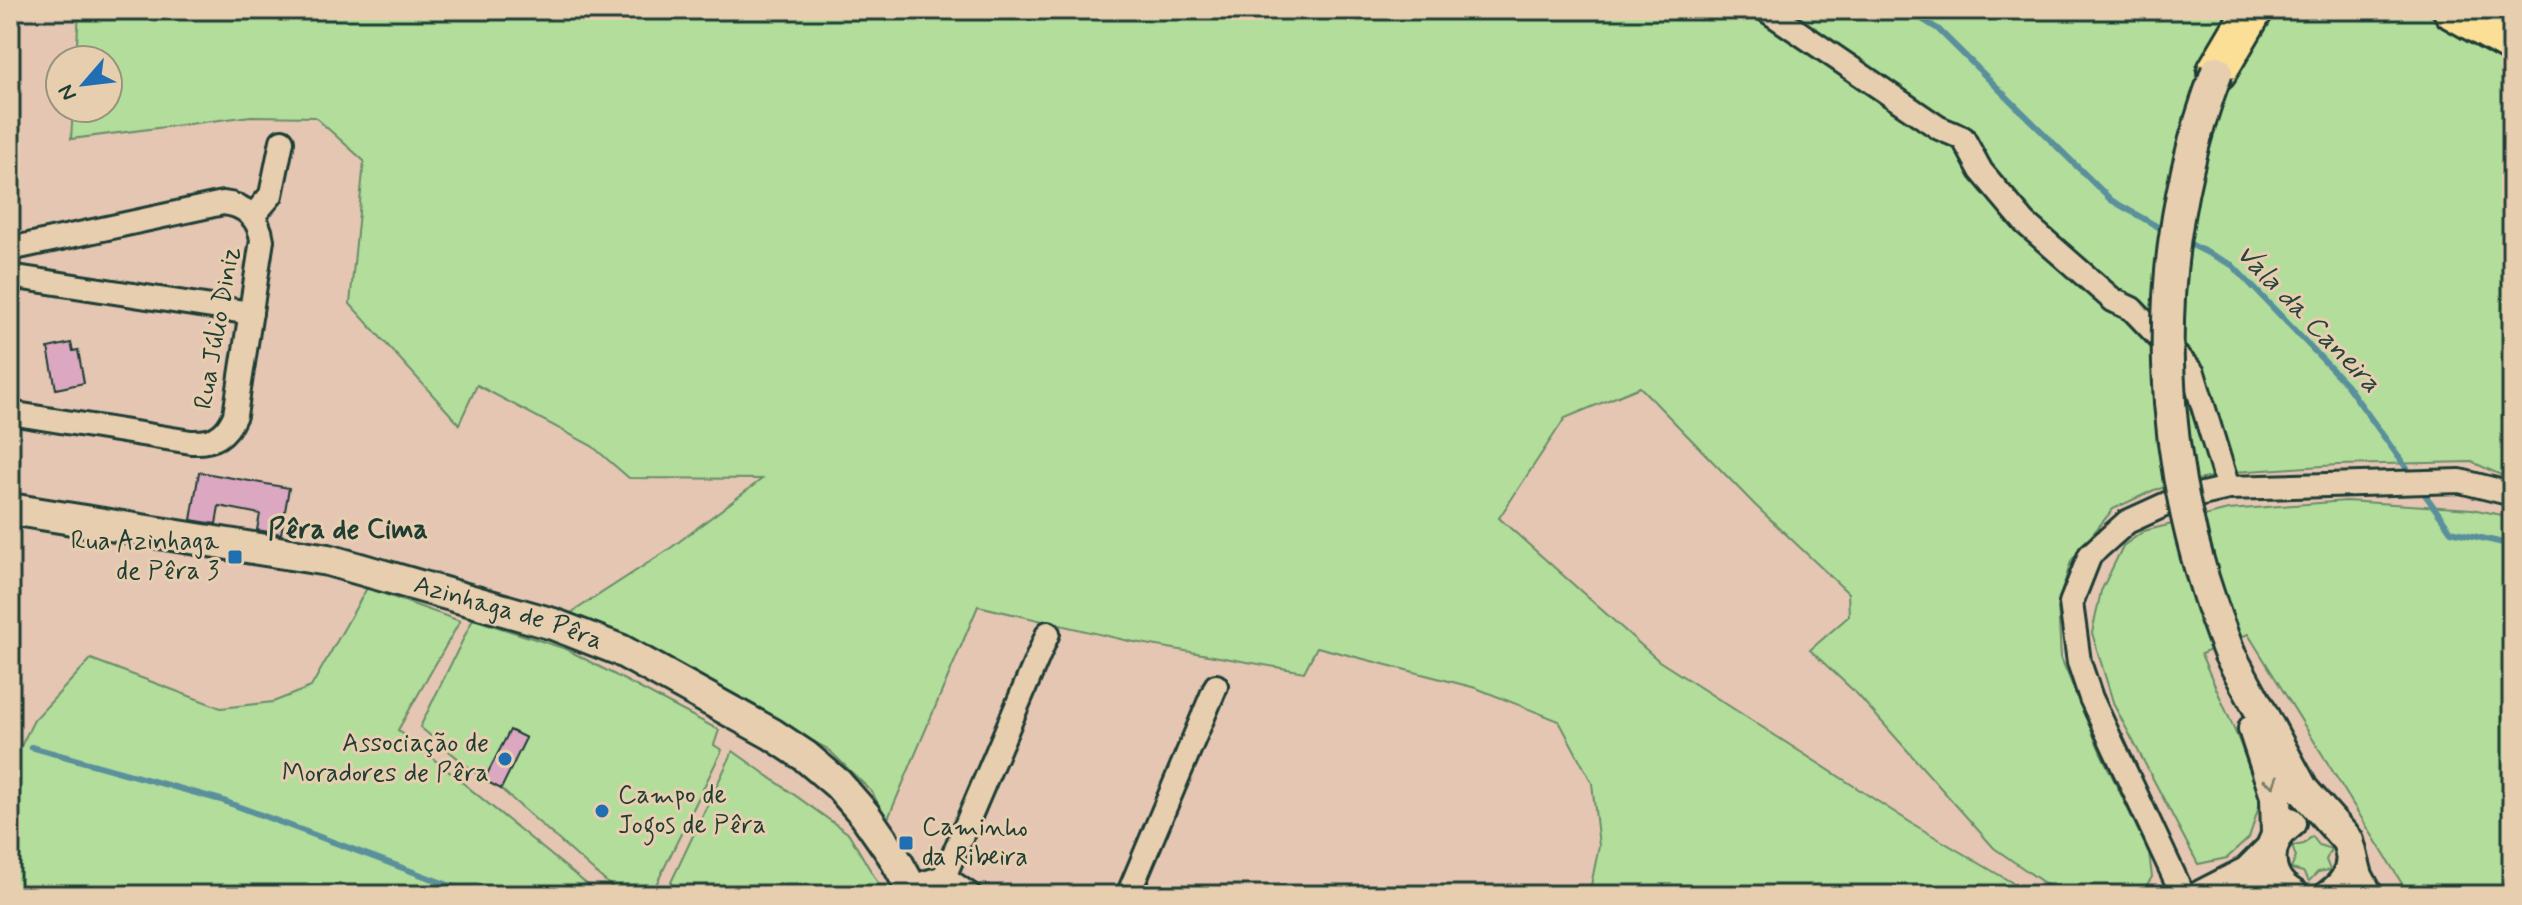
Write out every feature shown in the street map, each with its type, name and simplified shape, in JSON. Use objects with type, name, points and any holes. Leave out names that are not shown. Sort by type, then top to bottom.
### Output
[{"type":"highway","points":[[2217,71],[2251,10]]},
{"type":"highway","points":[[2453,10],[2512,43]]},
{"type":"main road","points":[[2239,10],[2197,132],[2176,227],[2169,283],[2167,369],[2171,431],[2187,525],[2276,796],[2270,863],[2274,878],[2292,894]]},
{"type":"main road","name":"Azinhaga de Pêra","points":[[10,509],[328,560],[553,624],[620,650],[772,734],[805,756],[838,784],[865,815],[913,891]]},
{"type":"main road","points":[[2230,655],[2303,790],[2344,838],[2367,895]]},
{"type":"main road","points":[[2203,895],[2248,872],[2287,825],[2303,818],[2321,819],[2344,838],[2349,873],[2342,886],[2330,895]]},
{"type":"main road","points":[[2254,895],[2292,894]]},
{"type":"street","points":[[1766,10],[1939,128],[1963,138],[1981,171],[2025,223],[2113,300],[2132,309],[2193,373],[2228,488]]},
{"type":"street","points":[[253,216],[271,195],[282,141]]},
{"type":"street","name":"Rua Júlio Diniz","points":[[10,249],[223,203],[241,206],[253,216],[261,230],[262,240],[235,415],[224,434],[205,443],[191,442],[10,413]]},
{"type":"street","points":[[10,276],[251,313]]},
{"type":"street","points":[[2183,895],[2091,698],[2079,662],[2071,603],[2090,555],[2127,522],[2173,501],[2228,488],[2432,481],[2474,483],[2512,494]]},
{"type":"street","points":[[913,891],[944,877],[1048,633]]},
{"type":"street","points":[[1128,895],[1216,686]]},
{"type":"street","points":[[944,877],[970,895]]},
{"type":"green space","points":[[79,10],[2420,10],[2512,61],[2512,480],[2472,462],[2338,465],[2233,472],[2154,490],[2113,509],[2071,561],[2058,604],[2061,658],[2100,751],[2149,853],[2152,877],[2140,895],[2085,895],[2050,887],[1994,848],[1858,695],[1810,650],[1849,616],[1848,593],[1755,505],[1640,387],[1565,418],[1499,518],[1659,661],[1913,824],[2033,895],[1589,895],[1599,846],[1592,783],[1559,721],[1476,688],[1317,647],[1304,672],[1129,641],[978,606],[887,821],[872,792],[828,749],[571,613],[668,550],[762,479],[629,478],[592,446],[477,385],[459,424],[350,304],[364,161],[315,117],[251,116],[71,139],[72,124],[124,124],[124,44],[77,44]]},
{"type":"green space","points":[[2346,501],[2472,509],[2512,517],[2512,895],[2409,895],[2248,634],[2201,654],[2261,800],[2249,838],[2227,858],[2198,864],[2114,705],[2092,633],[2101,591],[2123,546],[2144,531],[2228,510]]},
{"type":"green space","points":[[10,548],[19,610],[10,625]]},
{"type":"green space","points":[[367,588],[460,621],[398,730],[600,895],[10,895],[10,755],[17,754],[34,720],[91,659],[221,708],[273,702],[311,687]]},
{"type":"green space","points":[[473,619],[566,649],[719,730],[714,745],[722,750],[651,895],[621,895],[501,789],[484,780],[420,727]]},
{"type":"green space","points":[[733,751],[849,834],[885,895],[665,895]]},
{"type":"green space","points":[[2312,836],[2319,845],[2331,849],[2326,860],[2330,870],[2318,872],[2309,881],[2303,872],[2291,869],[2296,857],[2292,846],[2304,844]]},
{"type":"building","points":[[71,343],[73,351],[78,350],[84,383],[56,389],[48,348]]},
{"type":"building","points":[[199,472],[289,488],[281,534],[257,530],[260,514],[219,506],[216,524],[191,520]]},
{"type":"building","name":"Associação de Moradores de Pêra","points":[[510,730],[526,738],[501,789],[484,780]]},
{"type":"waterway","name":"Vala da Caneira","points":[[1907,10],[1938,29],[2111,200],[2167,232]]},
{"type":"waterway","name":"Vala da Caneira","points":[[2184,241],[2232,265],[2346,384],[2413,477]]},
{"type":"waterway","name":"Vala da Caneira","points":[[2421,489],[2451,531],[2512,545]]},
{"type":"waterway","points":[[31,747],[221,800],[475,895]]},
{"type":"place","name":"Rua Azinhaga de Pêra 3","points":[[235,557]]},
{"type":"place","name":"Associação de Moradores de Pêra","points":[[505,759]]},
{"type":"place","name":"Campo de Jogos de Pêra","points":[[602,811]]},
{"type":"place","name":"Caminho da Ribeira","points":[[906,843]]},
{"type":"district","name":"Pêra de Cima","points":[[348,530]]}]
